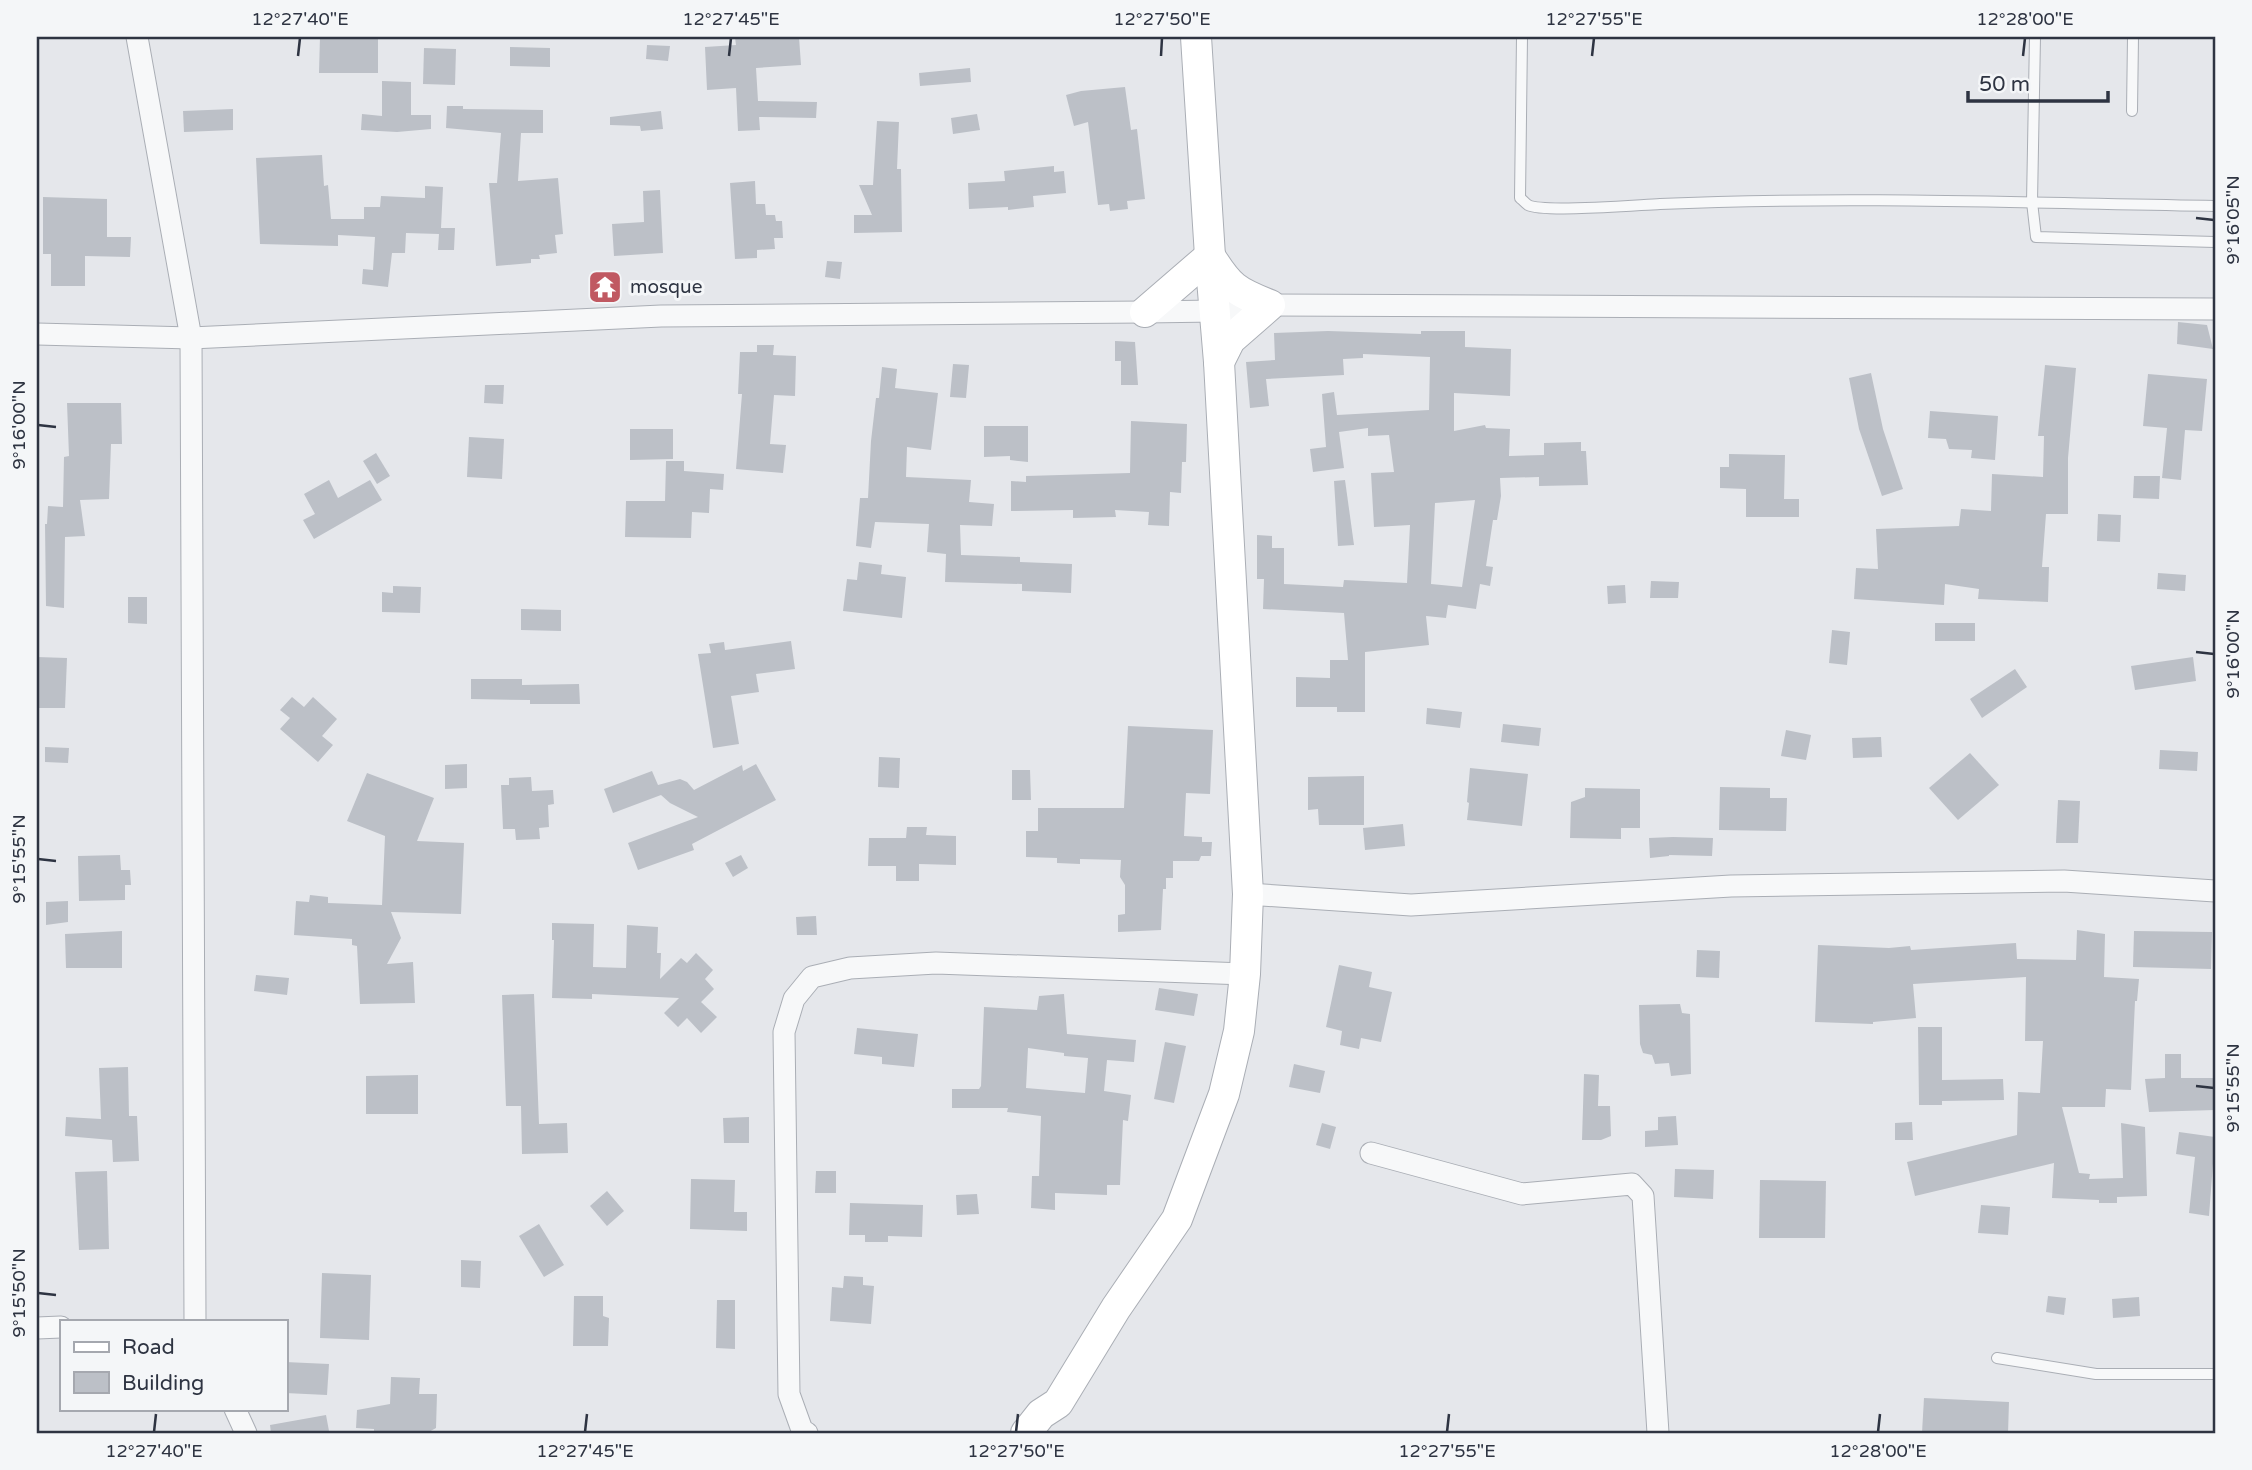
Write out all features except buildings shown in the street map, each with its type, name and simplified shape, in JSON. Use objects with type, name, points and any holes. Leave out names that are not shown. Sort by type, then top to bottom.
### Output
[{"type":"main road","points":[[1026,1433],[1041,1414],[1058,1403],[1116,1308],[1177,1219],[1224,1094],[1239,1031],[1245,974],[1248,894],[1216,311],[1196,37]]},
{"type":"main road","points":[[1210,256],[1227,283],[1245,296],[1270,305],[1230,340],[1219,362]]},
{"type":"main road","points":[[1145,312],[1210,256]]},
{"type":"street","points":[[137,37],[191,338],[195,1320]]},
{"type":"street","points":[[37,334],[191,338],[660,316],[1216,311],[1270,305],[2215,309]]},
{"type":"street","points":[[1248,894],[1411,905],[1731,886],[2064,881],[2215,891]]},
{"type":"street","points":[[807,1433],[802,1430],[789,1394],[784,1032],[794,999],[812,977],[850,968],[936,963],[1245,974]]},
{"type":"street","points":[[1371,1153],[1522,1194],[1632,1184],[1643,1196],[1658,1433]]},
{"type":"street","points":[[37,1328],[60,1327]]},
{"type":"street","points":[[235,1410],[246,1433]]},
{"type":"lane","points":[[1522,37],[1519,173],[1520,198],[1528,205],[1591,207],[1699,202],[1871,200],[2215,206]]},
{"type":"lane","points":[[2035,37],[2032,202],[2036,237],[2215,242]]},
{"type":"lane","points":[[2132,111],[2133,37]]},
{"type":"lane","points":[[1997,1358],[2096,1374],[2215,1374]]},
{"type":"place","name":"mosque","points":[[605,287]]}]
